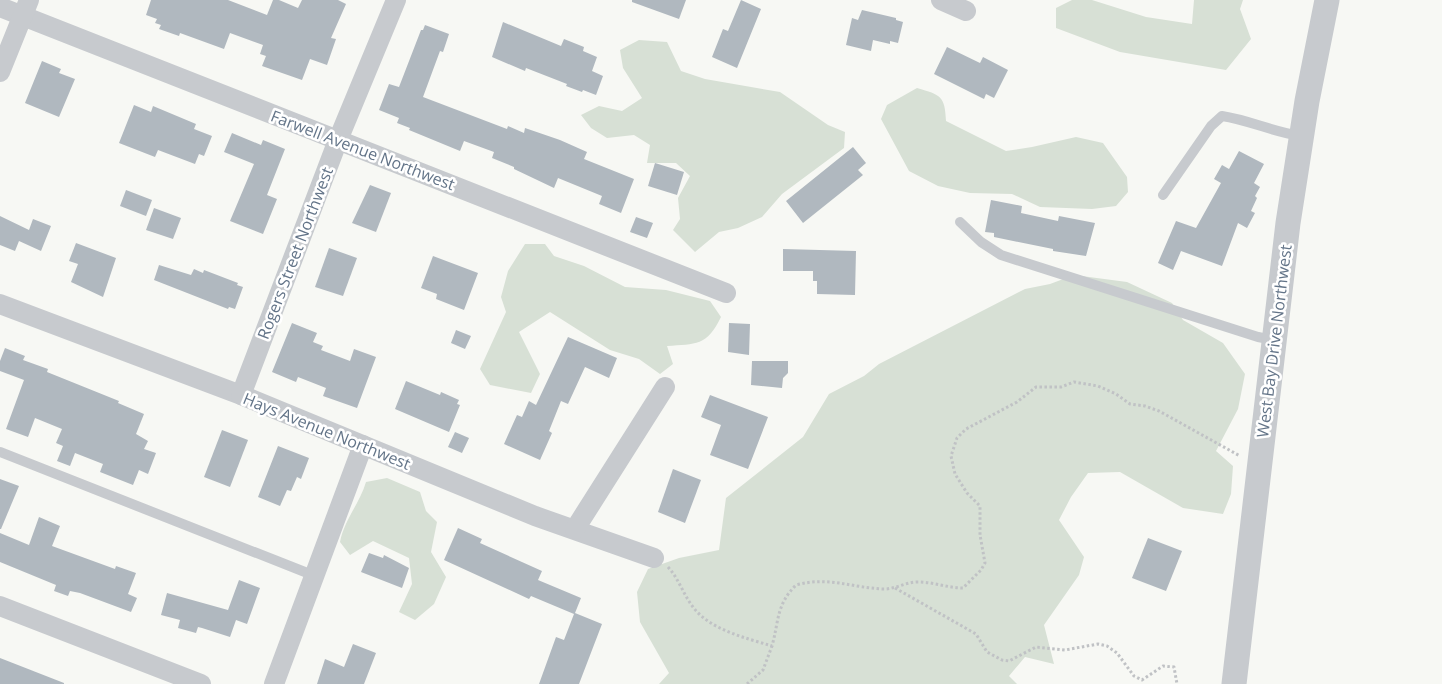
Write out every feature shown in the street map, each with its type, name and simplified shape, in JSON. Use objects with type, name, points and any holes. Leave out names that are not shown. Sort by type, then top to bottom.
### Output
[{"type":"street","name":"Rogers Street Northwest","points":[[241,395],[338,140],[396,0]]},
{"type":"street","points":[[942,0],[966,11]]},
{"type":"street","name":"West Bay Drive Northwest","points":[[1234,684],[1274,340],[1301,136],[1327,0]]},
{"type":"street","name":"Farwell Avenue Northwest","points":[[0,7],[26,8],[338,140],[726,293]]},
{"type":"street","points":[[0,72],[26,8]]},
{"type":"street","name":"Hays Avenue Northwest","points":[[0,304],[241,395],[535,516],[654,558]]},
{"type":"street","points":[[575,529],[665,387]]},
{"type":"street","points":[[274,684],[364,445]]},
{"type":"street","points":[[0,606],[201,684]]},
{"type":"lane","points":[[1163,195],[1211,126],[1222,116],[1236,118],[1277,133],[1301,136]]},
{"type":"lane","points":[[960,222],[981,242],[1001,255],[1258,337],[1274,340]]},
{"type":"lane","points":[[0,452],[315,576]]},
{"type":"path","points":[[747,684],[763,670],[772,646],[778,622],[779,607],[796,585],[828,580],[867,587],[894,588],[905,583],[918,582],[963,588],[982,570],[985,563],[980,535],[980,506],[958,482],[951,456],[953,447],[957,438],[966,428],[1017,402],[1036,387],[1061,387],[1074,382],[1098,386],[1116,394],[1130,404],[1145,406],[1160,412],[1245,459]]},
{"type":"path","points":[[654,558],[675,574],[696,611],[727,632],[772,646]]},
{"type":"path","points":[[894,588],[976,634],[987,652],[1002,660],[1009,661],[1036,647],[1065,650],[1098,644],[1107,646],[1117,653],[1134,676],[1142,680],[1163,666],[1174,667],[1178,684]]},
{"type":"shaded area","points":[[1072,0],[1092,0],[1146,17],[1192,24],[1194,0],[1243,0],[1240,9],[1251,39],[1226,70],[1120,52],[1056,28],[1056,8]]},
{"type":"shaded area","points":[[639,40],[667,42],[681,71],[705,79],[780,92],[828,125],[845,132],[844,148],[782,194],[762,217],[738,228],[719,232],[695,252],[673,230],[680,219],[678,198],[690,176],[676,163],[647,163],[650,145],[634,135],[607,138],[591,128],[581,115],[599,106],[622,111],[642,98],[623,68],[620,50]]},
{"type":"shaded area","points":[[917,88],[936,95],[943,101],[946,121],[1006,151],[1076,137],[1103,143],[1127,177],[1128,192],[1116,206],[1092,209],[1040,207],[1012,194],[970,193],[938,186],[909,171],[881,119],[887,105]]},
{"type":"shaded area","points":[[525,244],[545,244],[554,256],[584,266],[625,287],[666,290],[710,301],[721,317],[711,333],[700,342],[667,346],[673,364],[660,374],[639,359],[610,350],[550,312],[519,332],[540,374],[531,393],[490,385],[480,369],[506,312],[501,297],[508,271]]},
{"type":"shaded area","points":[[1074,275],[1127,282],[1172,303],[1183,320],[1223,343],[1245,374],[1238,409],[1216,451],[1233,466],[1231,494],[1223,514],[1183,508],[1120,472],[1088,473],[1071,497],[1059,520],[1084,557],[1079,575],[1044,625],[1054,664],[1025,657],[1009,676],[1017,684],[659,684],[669,673],[640,622],[637,592],[648,569],[679,558],[719,550],[726,498],[803,437],[829,394],[864,376],[879,364],[1025,289],[1050,284]]},
{"type":"shaded area","points":[[387,478],[420,492],[426,511],[437,522],[431,552],[446,577],[434,604],[415,620],[399,612],[412,584],[409,558],[373,541],[350,555],[340,542],[345,526],[366,482]]},
{"type":"building","points":[[151,0],[228,0],[267,15],[273,0],[279,0],[298,8],[302,0],[338,0],[346,4],[331,38],[336,39],[327,65],[310,59],[302,80],[262,66],[266,56],[260,54],[263,45],[230,33],[224,49],[180,33],[179,36],[159,29],[161,25],[155,23],[157,19],[146,15]]},
{"type":"building","points":[[632,0],[686,0],[679,19],[632,2]]},
{"type":"building","points":[[741,0],[761,9],[737,68],[712,57],[723,29],[728,31]]},
{"type":"building","points":[[862,10],[896,18],[896,20],[903,22],[898,43],[890,41],[890,44],[873,40],[871,51],[846,45],[852,18],[858,20]]},
{"type":"building","points":[[503,22],[561,46],[564,39],[584,47],[583,51],[597,57],[592,71],[603,76],[596,95],[583,90],[582,92],[526,68],[525,71],[492,57]]},
{"type":"building","points":[[425,25],[449,34],[443,52],[440,51],[423,97],[507,129],[508,126],[524,133],[525,128],[560,140],[587,152],[584,159],[634,179],[621,213],[599,204],[602,196],[558,178],[554,188],[492,158],[494,152],[464,141],[460,151],[409,130],[410,128],[397,123],[399,118],[379,110],[389,84],[399,87],[421,30],[423,30]]},
{"type":"building","points":[[947,47],[980,63],[983,57],[1008,70],[994,98],[986,94],[984,99],[934,74]]},
{"type":"building","points":[[42,61],[61,69],[59,73],[75,79],[59,117],[25,103]]},
{"type":"building","points":[[134,105],[151,112],[153,106],[196,124],[194,129],[212,136],[204,156],[199,154],[195,164],[158,150],[155,157],[119,143]]},
{"type":"building","points":[[232,133],[261,145],[263,140],[285,149],[267,195],[277,199],[263,234],[230,221],[254,164],[224,152]]},
{"type":"building","points":[[853,147],[866,163],[858,170],[863,175],[803,223],[786,201]]},
{"type":"building","points":[[1239,151],[1264,164],[1254,183],[1260,187],[1255,196],[1257,198],[1251,211],[1255,213],[1247,228],[1238,223],[1222,266],[1181,251],[1173,270],[1158,263],[1176,221],[1196,228],[1221,183],[1214,179],[1222,165],[1229,169]]},
{"type":"building","points":[[655,163],[684,172],[677,195],[648,186]]},
{"type":"building","points":[[370,185],[391,193],[376,232],[352,223]]},
{"type":"building","points":[[126,190],[152,200],[146,216],[120,206]]},
{"type":"building","points":[[991,200],[1022,206],[1021,213],[1058,221],[1059,216],[1095,223],[1086,256],[1053,251],[1053,249],[994,237],[994,233],[985,232]]},
{"type":"building","points":[[154,208],[181,218],[173,239],[146,230]]},
{"type":"building","points":[[0,216],[29,230],[33,219],[51,226],[41,251],[19,241],[15,251],[0,245]]},
{"type":"building","points":[[636,217],[653,223],[647,238],[630,232]]},
{"type":"building","points":[[76,243],[116,258],[103,297],[71,282],[78,264],[69,261]]},
{"type":"building","points":[[329,248],[357,258],[343,296],[315,287]]},
{"type":"building","points":[[783,249],[856,251],[855,295],[817,294],[817,281],[813,281],[813,271],[783,271]]},
{"type":"building","points":[[433,256],[478,273],[464,310],[436,299],[437,294],[421,288]]},
{"type":"building","points":[[159,265],[191,275],[194,269],[203,273],[204,270],[238,283],[237,285],[243,287],[235,309],[229,307],[228,309],[154,280]]},
{"type":"building","points":[[292,323],[317,333],[313,342],[323,346],[321,350],[350,361],[354,349],[376,357],[357,408],[323,396],[326,388],[298,377],[296,382],[272,372]]},
{"type":"building","points":[[729,323],[750,324],[749,355],[728,352]]},
{"type":"building","points":[[456,330],[471,336],[465,349],[451,343]]},
{"type":"building","points":[[568,337],[617,358],[609,378],[585,367],[568,404],[561,401],[549,431],[552,433],[540,460],[504,444],[517,415],[522,417],[529,401],[536,405]]},
{"type":"building","points":[[5,348],[25,356],[23,360],[48,369],[47,372],[119,401],[118,403],[144,414],[136,434],[148,441],[144,449],[156,453],[148,474],[139,470],[133,485],[100,472],[103,464],[75,453],[70,466],[57,461],[63,446],[56,443],[62,429],[35,418],[28,437],[6,429],[24,380],[0,371],[0,361]]},
{"type":"building","points":[[752,361],[788,361],[788,373],[783,378],[782,388],[751,385]]},
{"type":"building","points":[[406,381],[440,395],[441,392],[459,400],[457,404],[460,405],[449,432],[395,409]]},
{"type":"building","points":[[710,395],[768,417],[748,469],[710,455],[721,425],[701,417]]},
{"type":"building","points":[[222,430],[248,440],[230,487],[204,477]]},
{"type":"building","points":[[455,432],[469,438],[462,453],[448,447]]},
{"type":"building","points":[[278,446],[309,458],[301,479],[297,477],[291,491],[287,490],[280,506],[258,497]]},
{"type":"building","points":[[673,469],[701,480],[685,523],[658,512]]},
{"type":"building","points":[[0,479],[19,486],[1,529],[0,529]]},
{"type":"building","points":[[39,517],[60,526],[52,546],[115,569],[116,566],[136,573],[128,594],[137,598],[131,612],[80,593],[70,591],[68,596],[54,591],[56,585],[0,562],[0,533],[29,545]]},
{"type":"building","points":[[458,528],[482,539],[480,543],[542,571],[538,580],[581,598],[575,613],[602,624],[579,684],[539,684],[556,637],[564,640],[574,614],[531,596],[529,599],[444,560]]},
{"type":"building","points":[[1148,538],[1182,551],[1166,591],[1132,578]]},
{"type":"building","points":[[369,553],[383,558],[384,555],[409,568],[402,588],[361,572]]},
{"type":"building","points":[[239,580],[260,588],[247,624],[236,620],[230,637],[198,627],[196,633],[178,628],[180,620],[161,615],[167,593],[228,610]]},
{"type":"building","points":[[353,644],[376,653],[364,684],[317,684],[325,659],[344,667]]},
{"type":"building","points":[[0,658],[64,683],[64,684],[0,684]]}]
